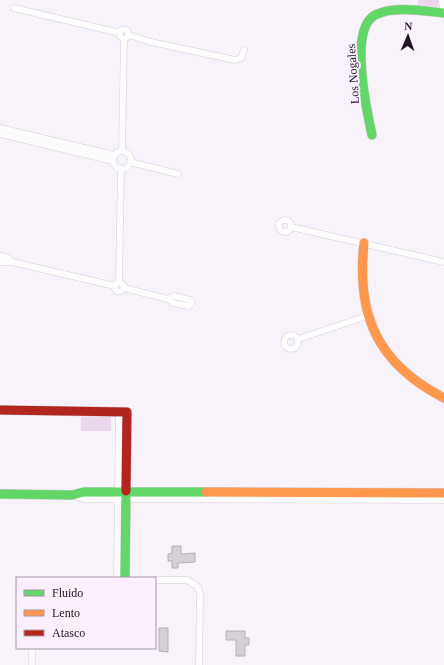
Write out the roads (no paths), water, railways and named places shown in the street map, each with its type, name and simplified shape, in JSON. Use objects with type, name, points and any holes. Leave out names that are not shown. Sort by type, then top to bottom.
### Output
[{"type":"street","points":[[442,0],[444,12]]},
{"type":"street","points":[[14,8],[120,33],[121,37],[235,60],[241,58],[244,50]]},
{"type":"street","name":"Los Nogales","points":[[372,135],[365,99],[362,62],[362,42],[367,20],[380,12],[391,10],[444,12]]},
{"type":"street","points":[[114,158],[122,151],[126,37]]},
{"type":"street","points":[[0,128],[114,158]]},
{"type":"street","points":[[0,134],[114,158]]},
{"type":"street","points":[[114,158],[115,166],[121,168],[126,167],[130,162],[129,155],[122,151]]},
{"type":"street","points":[[130,162],[178,174]]},
{"type":"street","points":[[121,168],[118,291],[124,288],[168,299]]},
{"type":"street","points":[[291,226],[444,262]]},
{"type":"street","points":[[364,243],[361,276],[367,316],[378,340],[394,362],[419,384],[444,398]]},
{"type":"street","points":[[0,256],[9,258],[12,262]]},
{"type":"street","points":[[0,262],[12,262],[117,284]]},
{"type":"street","points":[[298,339],[367,316]]},
{"type":"street","points":[[0,410],[123,412],[122,495],[117,577]]},
{"type":"street","points":[[0,494],[72,495],[84,492],[122,495],[444,500]]},
{"type":"street","points":[[122,495],[444,493]]},
{"type":"street","points":[[122,495],[125,577]]},
{"type":"street","points":[[156,580],[187,580],[198,587],[200,595],[199,665]]},
{"type":"street","points":[[32,649],[32,665]]}]
